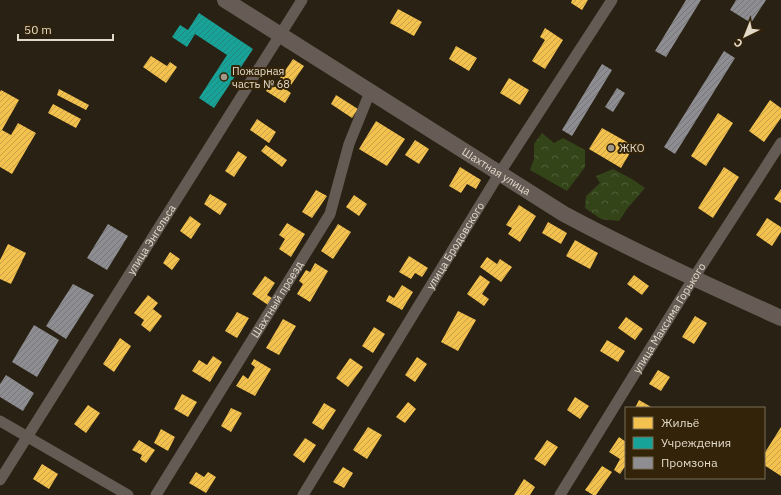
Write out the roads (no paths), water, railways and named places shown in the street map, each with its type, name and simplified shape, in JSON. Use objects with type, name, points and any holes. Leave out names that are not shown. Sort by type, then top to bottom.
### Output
[{"type":"main road","name":"Шахтная улица","points":[[225,0],[564,214],[618,243],[693,279],[781,318]]},
{"type":"street","name":"улица Энгельса","points":[[0,480],[302,0]]},
{"type":"street","name":"улица Бродовского","points":[[303,495],[499,174],[612,0]]},
{"type":"street","name":"Шахтный проезд","points":[[156,495],[330,214],[348,144],[370,92]]},
{"type":"street","name":"улица Максима Горького","points":[[560,495],[693,279],[781,143]]},
{"type":"street","points":[[0,421],[128,495]]},
{"type":"place","name":"Пожарная часть № 68","points":[[224,77]]},
{"type":"place","name":"ЖКО","points":[[611,148]]}]
